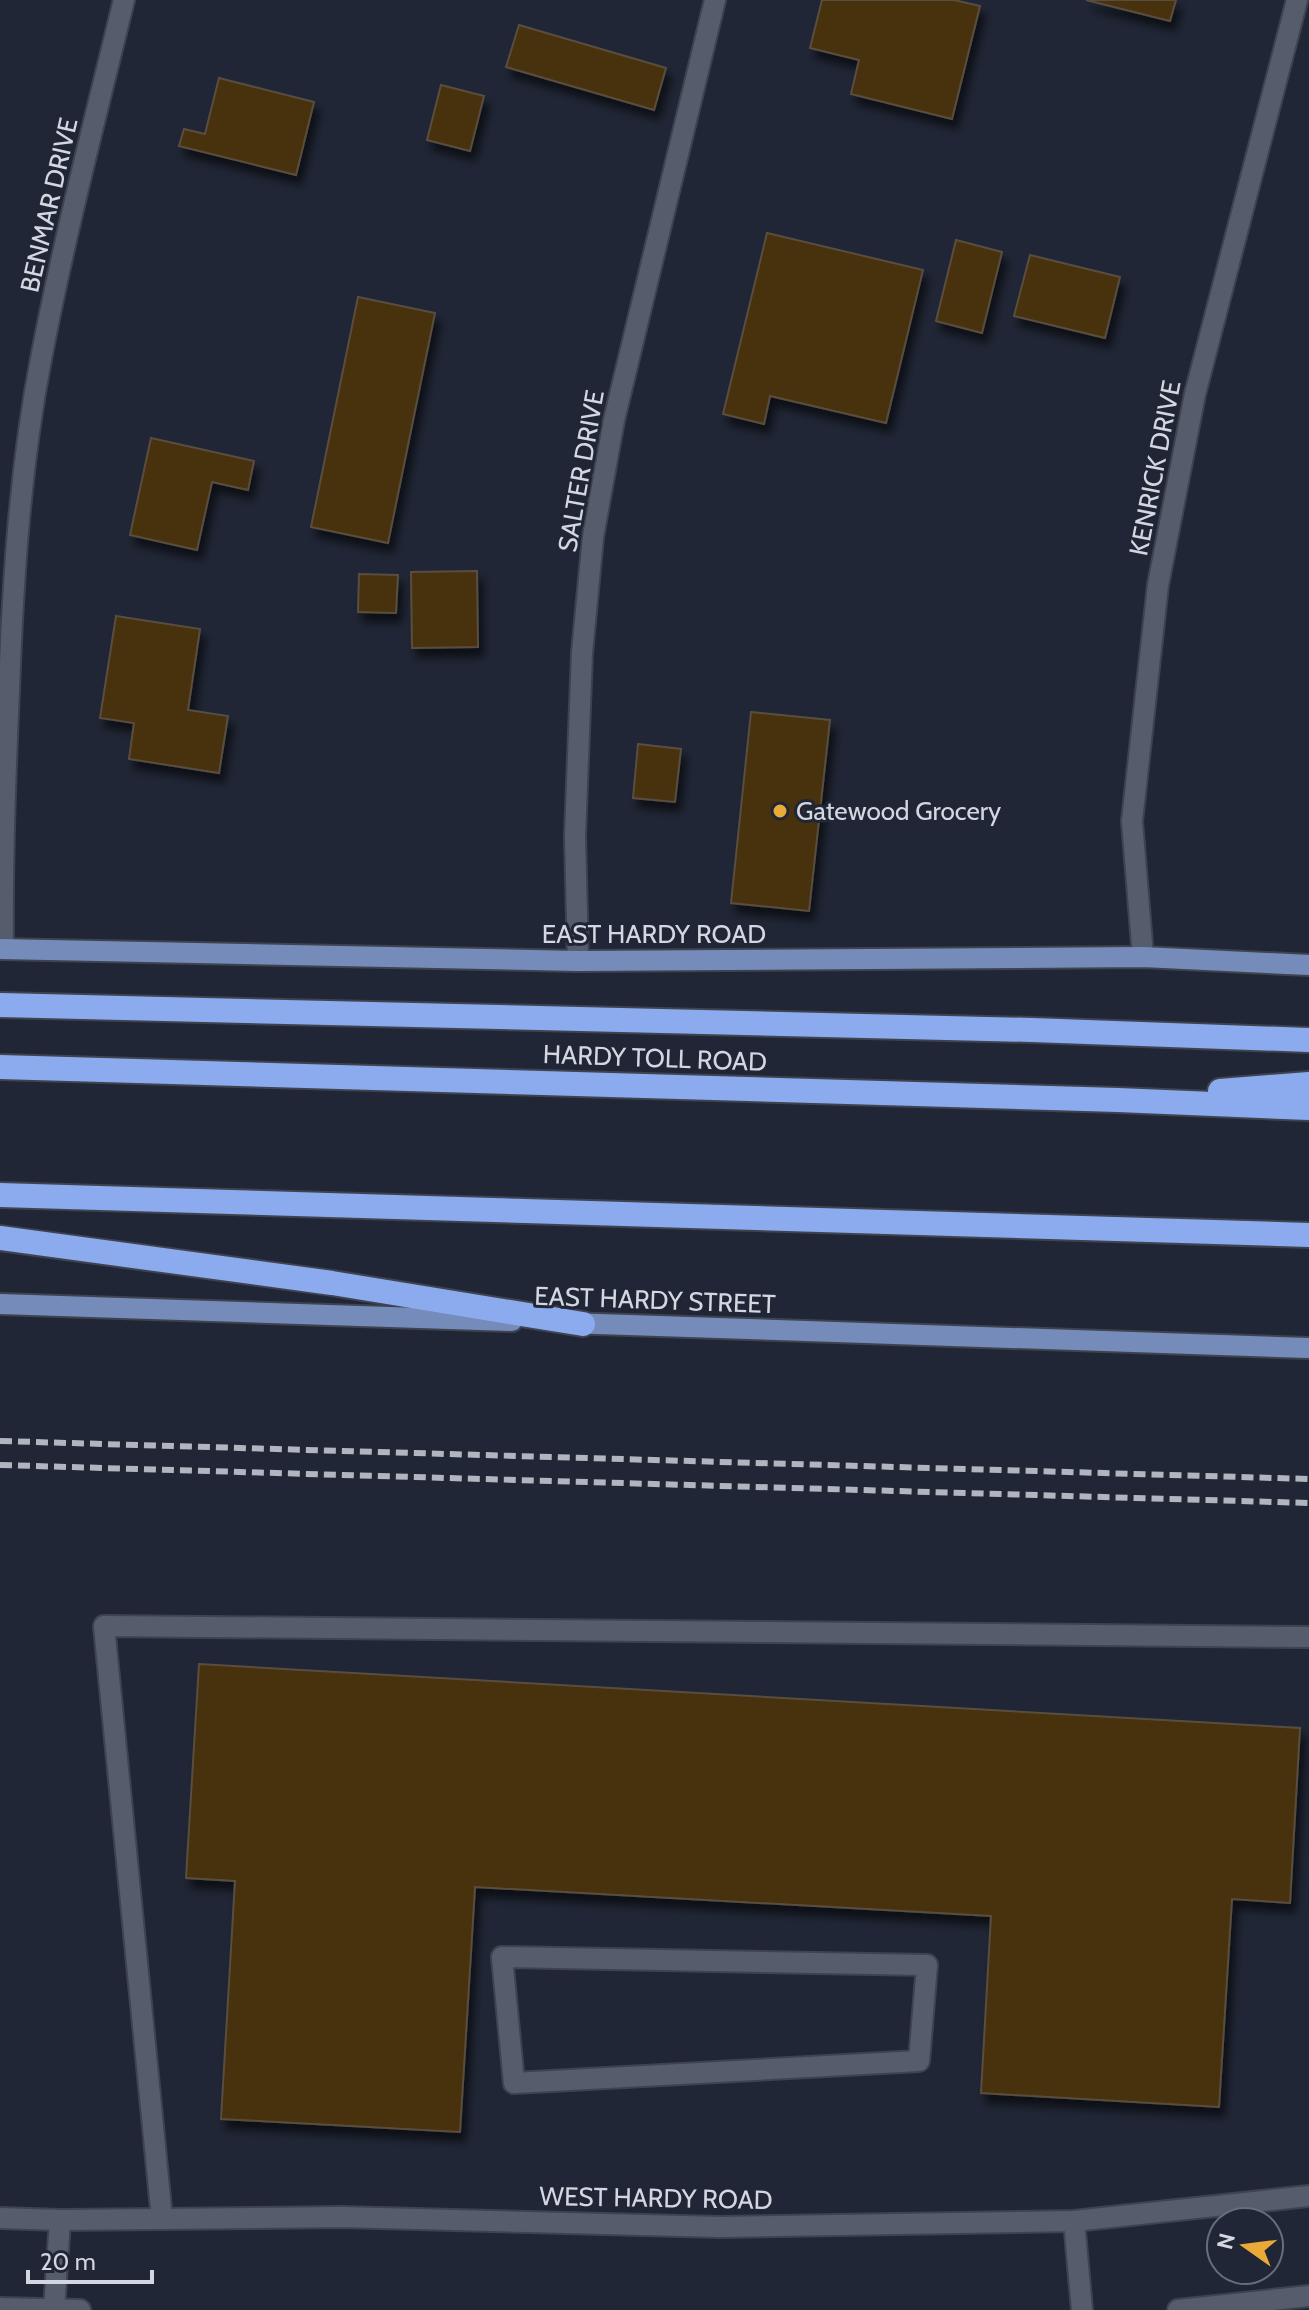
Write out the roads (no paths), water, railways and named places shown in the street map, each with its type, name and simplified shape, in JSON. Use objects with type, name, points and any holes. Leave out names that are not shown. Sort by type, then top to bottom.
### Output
[{"type":"highway","points":[[0,1005],[1032,1030],[1309,1040]]},
{"type":"highway","name":"HARDY TOLL ROAD","points":[[0,1067],[1309,1108]]},
{"type":"highway","points":[[1118,1100],[1309,1084]]},
{"type":"highway","points":[[0,1195],[1309,1235]]},
{"type":"highway","points":[[0,1238],[332,1283],[583,1324]]},
{"type":"main road","name":"EAST HARDY ROAD","points":[[2,949],[578,961],[1143,957],[1309,965]]},
{"type":"main road","name":"EAST HARDY STREET","points":[[0,1304],[1309,1348]]},
{"type":"street","name":"BENMAR DRIVE","points":[[2,949],[11,629],[21,496],[40,361],[124,0]]},
{"type":"street","name":"SALTER DRIVE","points":[[578,961],[575,836],[582,653],[593,537],[614,420],[715,0]]},
{"type":"street","name":"KENRICK DRIVE","points":[[1143,957],[1132,821],[1158,585],[1195,394],[1297,0]]},
{"type":"street","points":[[162,2219],[104,1626],[1309,1637]]},
{"type":"street","points":[[502,1957],[927,1965],[919,2061],[514,2083],[502,1957]]},
{"type":"street","name":"WEST HARDY ROAD","points":[[0,2218],[342,2217],[720,2227],[1074,2221],[1309,2196]]},
{"type":"street","points":[[54,2309],[60,2220]]},
{"type":"street","points":[[1074,2221],[1082,2310]]},
{"type":"street","points":[[1178,2310],[1309,2296]]},
{"type":"street","points":[[0,2308],[80,2310]]},
{"type":"railway","points":[[0,1441],[1309,1479]]},
{"type":"railway","points":[[0,1465],[1309,1503]]},
{"type":"place","name":"Gatewood Grocery","points":[[780,811]]}]
